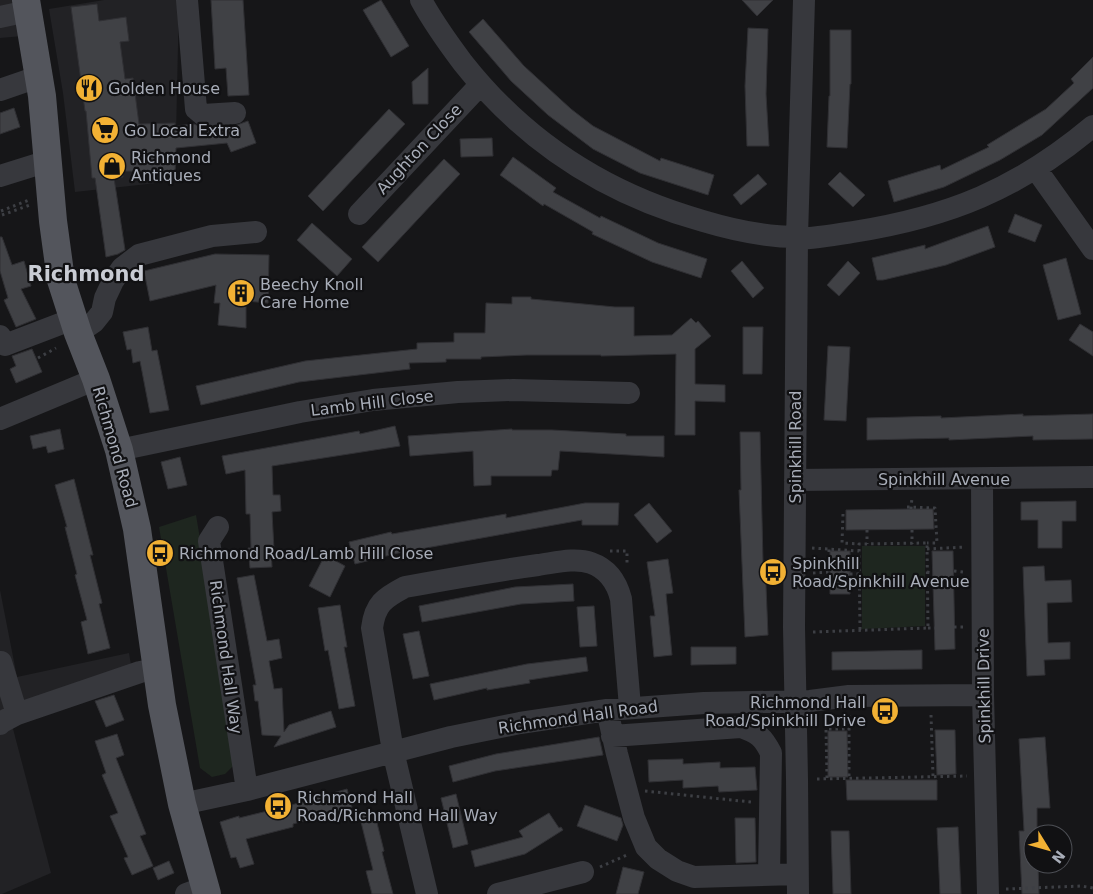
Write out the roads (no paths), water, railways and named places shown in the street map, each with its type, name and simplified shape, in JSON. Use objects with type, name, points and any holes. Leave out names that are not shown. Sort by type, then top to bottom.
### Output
[{"type":"main road","name":"Richmond Road","points":[[31,3],[53,221],[61,280],[119,450],[137,529],[156,669],[199,892]]},
{"type":"street","points":[[187,0],[196,109],[203,115],[235,113]]},
{"type":"street","points":[[421,0],[450,46],[480,84],[506,112],[533,135],[578,168],[615,189],[674,213],[737,231],[797,238],[892,226],[948,211],[988,195],[1036,169],[1071,145],[1093,126]]},
{"type":"street","name":"Spinkhill Road","points":[[797,884],[794,627],[795,480],[797,238],[804,0]]},
{"type":"street","points":[[0,17],[31,3]]},
{"type":"street","points":[[0,90],[29,80],[40,79]]},
{"type":"street","name":"Aughton Close","points":[[359,214],[480,84]]},
{"type":"street","points":[[0,176],[48,161]]},
{"type":"street","points":[[1036,169],[1093,249]]},
{"type":"street","points":[[0,336],[5,345],[94,322],[102,312],[105,298],[113,281],[122,268],[139,255],[212,236],[256,232]]},
{"type":"street","points":[[0,420],[96,379]]},
{"type":"street","name":"Lamb Hill Close","points":[[119,450],[286,415],[373,400],[458,392],[513,390],[629,393]]},
{"type":"street","name":"Spinkhill Avenue","points":[[795,480],[1093,477]]},
{"type":"street","name":"Spinkhill Drive","points":[[982,479],[983,695],[995,892]]},
{"type":"street","name":"Richmond Hall Way","points":[[218,527],[210,541],[246,790]]},
{"type":"street","points":[[427,894],[393,751],[372,628],[374,613],[382,601],[405,587],[492,571],[567,561],[588,562],[598,566],[609,574],[617,586],[621,599],[630,707]]},
{"type":"street","points":[[1,662],[9,719],[140,672],[156,669]]},
{"type":"street","name":"Richmond Hall Road","points":[[182,804],[246,790],[393,751],[520,723],[607,710],[704,703],[796,702],[850,696],[983,695]]},
{"type":"street","points":[[607,710],[634,818],[646,847],[658,859],[677,871],[694,876],[769,875],[797,884]]},
{"type":"street","points":[[612,736],[741,727],[756,732],[765,740],[771,753],[769,875]]},
{"type":"street","points":[[498,894],[592,869]]},
{"type":"place","name":"Golden House","points":[[89,88]]},
{"type":"place","name":"Go Local Extra","points":[[105,130]]},
{"type":"place","name":"Richmond Antiques","points":[[112,166]]},
{"type":"place","name":"Beechy Knoll Care Home","points":[[241,293]]},
{"type":"place","name":"Richmond Road/Lamb Hill Close","points":[[160,553]]},
{"type":"place","name":"Spinkhill Road/Spinkhill Avenue","points":[[773,572]]},
{"type":"place","name":"Richmond Hall Road/Spinkhill Drive","points":[[885,711]]},
{"type":"place","name":"Richmond Hall Road/Richmond Hall Way","points":[[278,806]]},
{"type":"district","name":"Richmond","points":[[86,274]]}]
